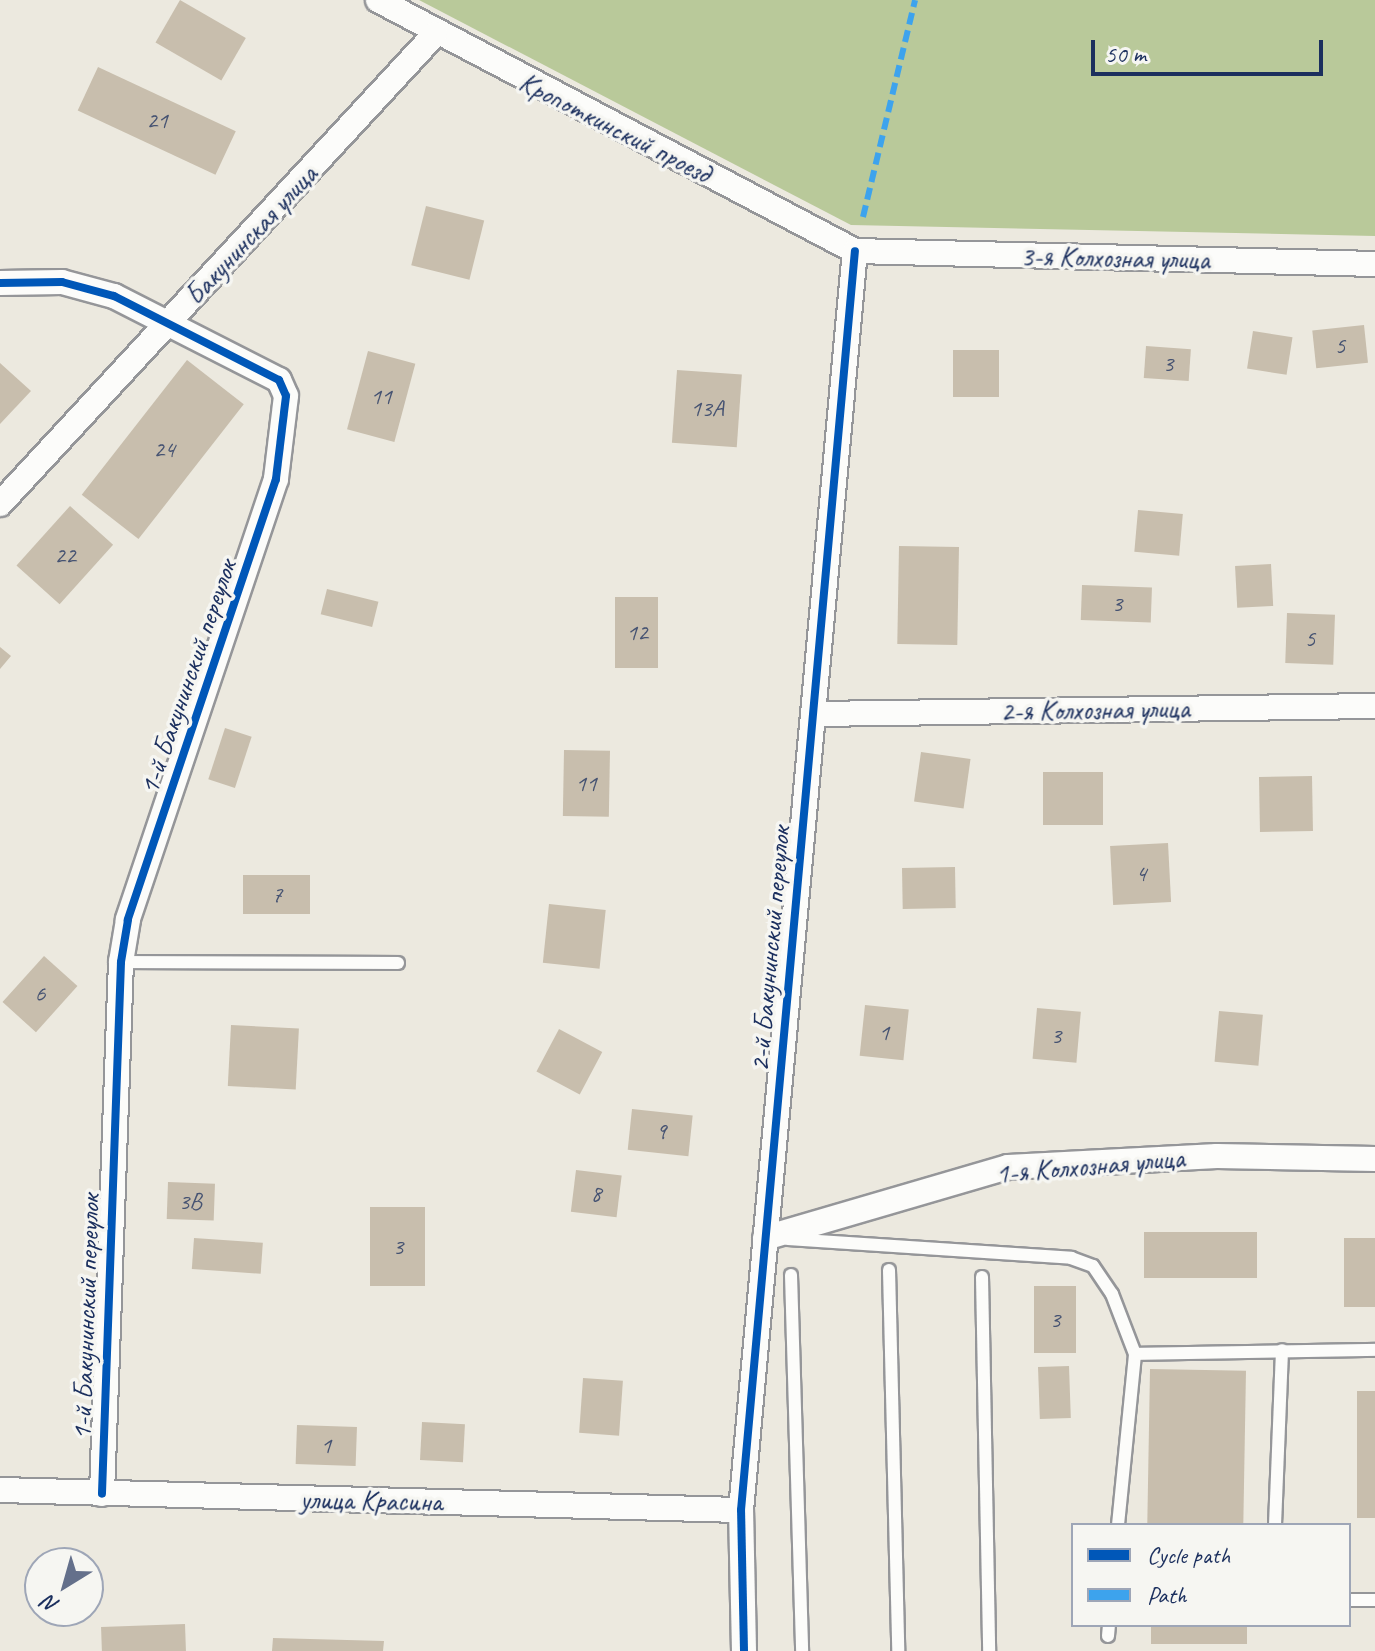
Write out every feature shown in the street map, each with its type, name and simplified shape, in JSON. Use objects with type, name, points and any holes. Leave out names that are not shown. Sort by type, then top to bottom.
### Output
[{"type":"street","name":"Кропоткинский проезд","points":[[378,0],[435,34],[855,251]]},
{"type":"street","name":"Бакунинская улица","points":[[0,504],[435,34]]},
{"type":"street","name":"3-я Колхозная улица","points":[[855,251],[1375,264]]},
{"type":"street","name":"2-й Бакунинский переулок","points":[[744,1651],[741,1510],[855,251]]},
{"type":"street","name":"1-й Бакунинский переулок","points":[[0,283],[62,282],[114,296],[171,322],[279,380],[287,413],[276,479],[241,595],[128,920],[121,962],[102,1494]]},
{"type":"street","name":"2-я Колхозная улица","points":[[815,714],[1375,706]]},
{"type":"street","name":"1-я Колхозная улица","points":[[765,1238],[1008,1167],[1217,1156],[1375,1159]]},
{"type":"street","name":"улица Красина","points":[[0,1490],[741,1510]]},
{"type":"lane","points":[[121,962],[398,963]]},
{"type":"lane","points":[[765,1238],[1071,1258],[1093,1266],[1112,1294],[1135,1354],[1118,1523]]},
{"type":"lane","points":[[889,1270],[898,1651]]},
{"type":"lane","points":[[791,1275],[802,1651]]},
{"type":"lane","points":[[982,1277],[989,1651]]},
{"type":"lane","points":[[1275,1523],[1282,1350]]},
{"type":"lane","points":[[1135,1354],[1375,1350]]},
{"type":"lane","points":[[1351,1600],[1375,1600]]},
{"type":"green space","points":[[419,0],[1375,0],[1375,236],[851,225]]},
{"type":"building","points":[[180,0],[246,38],[221,80],[156,42]]},
{"type":"building","points":[[98,67],[236,131],[215,175],[78,111]]},
{"type":"building","points":[[426,206],[484,221],[469,280],[411,265]]},
{"type":"building","points":[[1364,325],[1368,363],[1316,368],[1312,330]]},
{"type":"building","points":[[1253,331],[1293,337],[1287,375],[1247,369]]},
{"type":"building","points":[[1146,346],[1191,349],[1189,381],[1144,378]]},
{"type":"building","points":[[953,350],[999,350],[999,397],[953,397]]},
{"type":"building","points":[[368,351],[415,364],[394,442],[347,429]]},
{"type":"building","points":[[187,360],[244,404],[138,539],[82,495]]},
{"type":"building","points":[[0,363],[31,391],[0,424]]},
{"type":"building","points":[[677,370],[742,375],[737,447],[672,443]]},
{"type":"building","points":[[70,506],[113,545],[60,604],[16,565]]},
{"type":"building","points":[[1138,510],[1183,514],[1179,556],[1134,552]]},
{"type":"building","points":[[899,546],[959,547],[957,645],[897,644]]},
{"type":"building","points":[[1271,564],[1273,606],[1237,608],[1235,566]]},
{"type":"building","points":[[1082,585],[1152,587],[1151,622],[1081,620]]},
{"type":"building","points":[[327,589],[378,602],[372,627],[321,614]]},
{"type":"building","points":[[615,597],[658,597],[658,668],[615,668]]},
{"type":"building","points":[[1287,613],[1335,615],[1333,665],[1285,663]]},
{"type":"building","points":[[0,647],[11,656],[0,669]]},
{"type":"building","points":[[225,728],[252,737],[235,788],[208,779]]},
{"type":"building","points":[[564,750],[610,751],[609,817],[563,816]]},
{"type":"building","points":[[921,752],[971,759],[964,808],[914,802]]},
{"type":"building","points":[[1043,772],[1103,772],[1103,825],[1043,825]]},
{"type":"building","points":[[1312,776],[1313,831],[1260,832],[1259,777]]},
{"type":"building","points":[[1168,843],[1171,902],[1113,905],[1110,846]]},
{"type":"building","points":[[955,867],[956,908],[903,909],[902,868]]},
{"type":"building","points":[[243,875],[310,875],[310,914],[243,914]]},
{"type":"building","points":[[549,904],[606,910],[600,969],[543,963]]},
{"type":"building","points":[[44,956],[77,986],[36,1032],[3,1002]]},
{"type":"building","points":[[865,1005],[909,1010],[903,1060],[860,1056]]},
{"type":"building","points":[[1037,1008],[1081,1012],[1076,1063],[1033,1059]]},
{"type":"building","points":[[1219,1011],[1263,1015],[1258,1066],[1215,1062]]},
{"type":"building","points":[[231,1025],[299,1029],[296,1089],[228,1086]]},
{"type":"building","points":[[559,1029],[602,1052],[580,1094],[536,1071]]},
{"type":"building","points":[[632,1109],[693,1115],[688,1156],[628,1150]]},
{"type":"building","points":[[576,1170],[622,1176],[617,1217],[571,1212]]},
{"type":"building","points":[[168,1182],[215,1184],[214,1221],[167,1219]]},
{"type":"building","points":[[370,1207],[425,1207],[425,1286],[370,1286]]},
{"type":"building","points":[[1144,1232],[1257,1232],[1257,1278],[1144,1278]]},
{"type":"building","points":[[194,1238],[263,1243],[261,1274],[192,1269]]},
{"type":"building","points":[[1344,1238],[1375,1238],[1375,1307],[1344,1307]]},
{"type":"building","points":[[1034,1286],[1076,1286],[1076,1353],[1034,1353]]},
{"type":"building","points":[[1069,1366],[1071,1418],[1040,1419],[1038,1367]]},
{"type":"building","points":[[1150,1369],[1246,1371],[1243,1523],[1147,1523]]},
{"type":"building","points":[[583,1378],[623,1381],[619,1436],[579,1433]]},
{"type":"building","points":[[1357,1391],[1375,1391],[1375,1518],[1357,1518]]},
{"type":"building","points":[[422,1422],[465,1424],[463,1462],[420,1460]]},
{"type":"building","points":[[297,1425],[357,1427],[356,1466],[296,1464]]},
{"type":"building","points":[[185,1624],[186,1651],[102,1651],[101,1627]]},
{"type":"building","points":[[1151,1627],[1247,1627],[1247,1644],[1151,1644]]},
{"type":"building","points":[[273,1638],[384,1641],[383,1651],[272,1651]]},
{"type":"marked path","points":[[863,217],[915,0]]},
{"type":"cycle path","points":[[744,1651],[741,1510],[855,251]]},
{"type":"cycle path","points":[[0,283],[62,282],[114,296],[279,380],[286,396],[276,479],[128,920],[121,962],[102,1494]]}]
